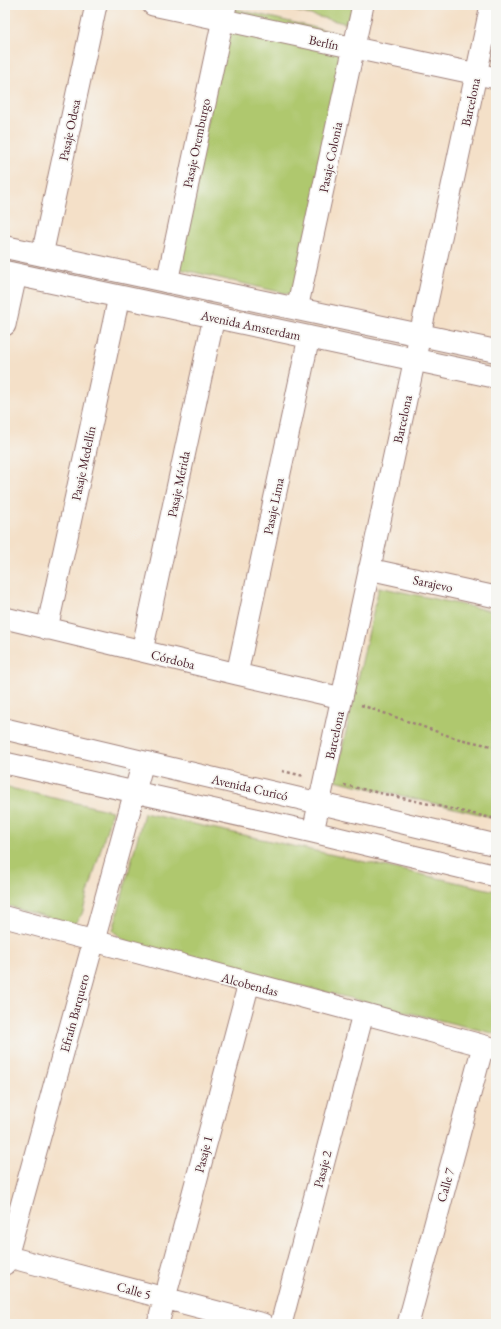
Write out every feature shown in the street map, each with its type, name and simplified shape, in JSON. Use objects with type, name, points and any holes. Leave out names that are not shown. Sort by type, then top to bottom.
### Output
[{"type":"street","name":"Pasaje Odesa","points":[[42,255],[96,5]]},
{"type":"street","name":"Berlín","points":[[153,5],[224,12],[353,48],[496,78]]},
{"type":"street","name":"Pasaje Colonia","points":[[297,309],[363,5]]},
{"type":"street","name":"Barcelona","points":[[313,832],[491,5]]},
{"type":"street","name":"Pasaje Oremburgo","points":[[167,282],[224,12]]},
{"type":"street","name":"Avenida Amsterdam","points":[[5,247],[496,351]]},
{"type":"street","name":"Avenida Amsterdam","points":[[10,273],[496,377]]},
{"type":"street","points":[[5,325],[10,273]]},
{"type":"street","name":"Pasaje Medellín","points":[[47,629],[119,297]]},
{"type":"street","name":"Pasaje Mérida","points":[[142,651],[214,317]]},
{"type":"street","name":"Pasaje Lima","points":[[237,674],[309,337]]},
{"type":"street","name":"Sarajevo","points":[[369,569],[496,597]]},
{"type":"street","name":"Córdoba","points":[[5,618],[342,698]]},
{"type":"street","name":"Avenida Curicó","points":[[5,729],[496,845]]},
{"type":"street","name":"Efraín Barquero","points":[[6,1259],[143,762]]},
{"type":"street","points":[[5,763],[313,832],[496,876]]},
{"type":"street","name":"Alcobendas","points":[[5,917],[489,1048]]},
{"type":"street","name":"Pasaje 1","points":[[158,1324],[248,983]]},
{"type":"street","name":"Pasaje 2","points":[[281,1324],[363,1014]]},
{"type":"street","name":"Calle 7","points":[[408,1324],[489,1048]]},
{"type":"street","name":"Calle 5","points":[[6,1259],[263,1324]]},
{"type":"path","points":[[342,698],[455,738],[496,748]]},
{"type":"green space","points":[[270,5],[356,5],[352,25]]},
{"type":"green space","points":[[231,8],[350,36],[297,296],[176,268]]},
{"type":"green space","points":[[379,587],[496,612],[496,818],[335,780]]},
{"type":"green space","points":[[5,787],[112,811],[82,914],[74,924],[5,905]]},
{"type":"green space","points":[[144,813],[496,891],[496,1034],[130,944],[113,931]]}]
